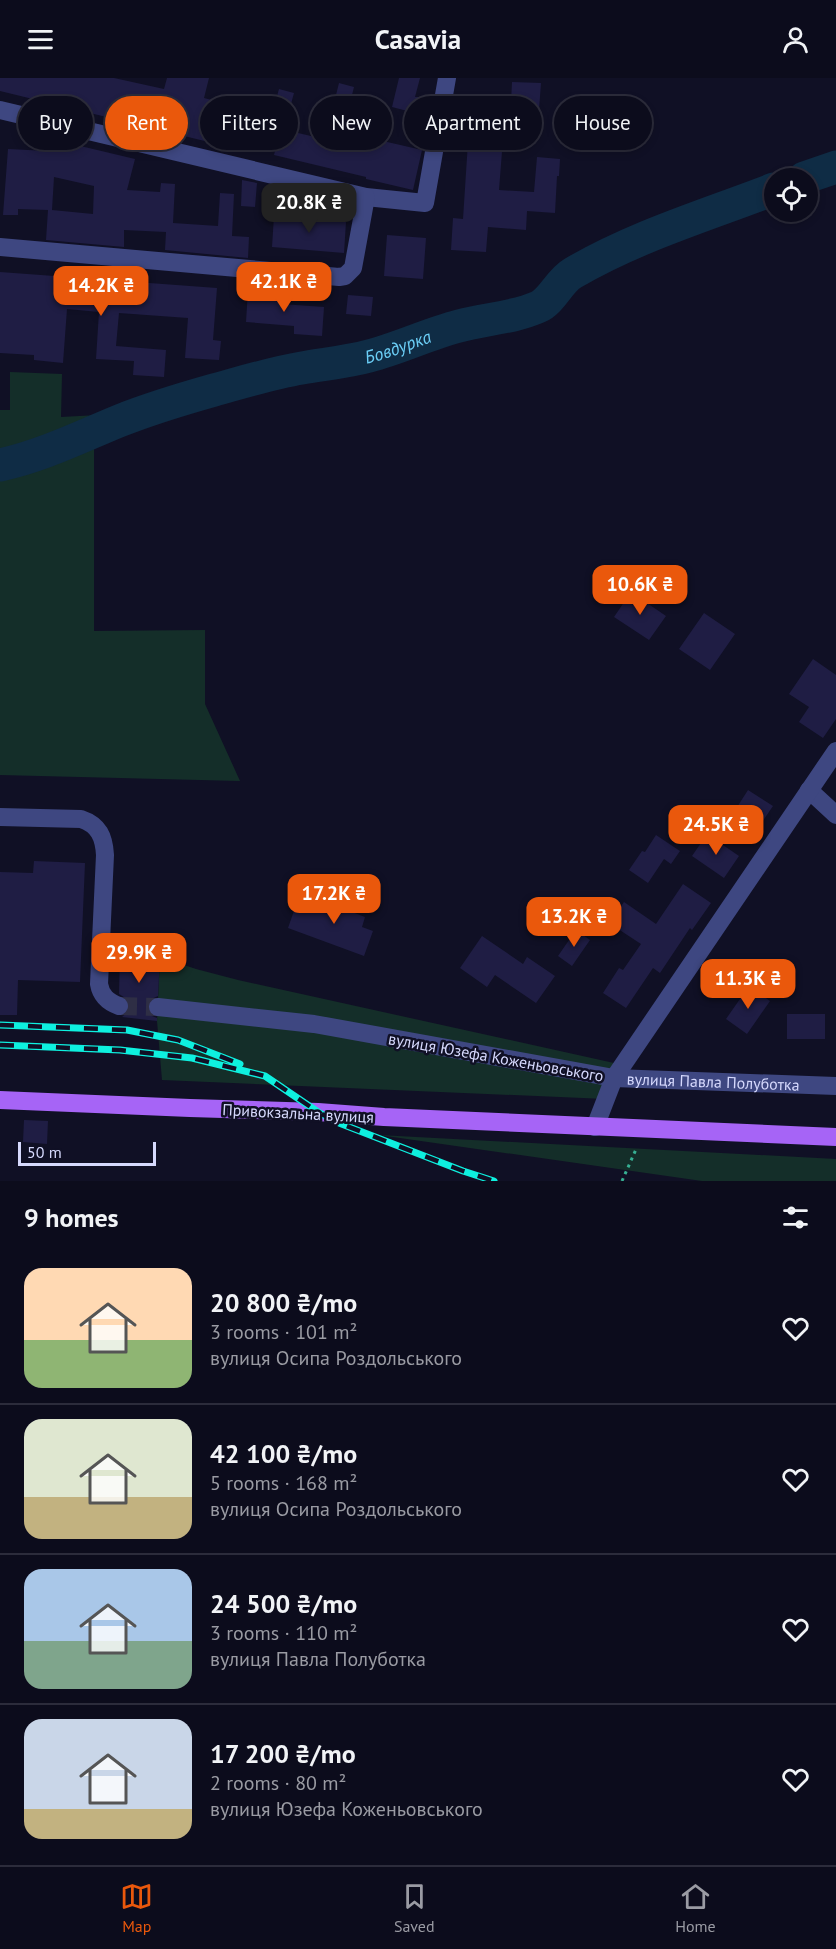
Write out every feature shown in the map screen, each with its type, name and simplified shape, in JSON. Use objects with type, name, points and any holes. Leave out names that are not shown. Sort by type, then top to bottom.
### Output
[{"type":"main road","name":"Привокзальна вулиця","points":[[0,1100],[318,1112],[354,1116],[595,1127]]},
{"type":"main road","points":[[595,1127],[836,1137]]},
{"type":"street","points":[[0,110],[366,197],[425,203],[447,78]]},
{"type":"street","points":[[0,247],[339,277],[345,276],[353,268],[366,197]]},
{"type":"street","name":"вулиця Павла Полуботка","points":[[614,1078],[836,751]]},
{"type":"street","points":[[809,790],[836,815]]},
{"type":"street","points":[[0,817],[81,819],[100,832],[104,839],[105,855],[99,984],[105,999],[119,1006]]},
{"type":"street","name":"вулиця Юзефа Коженьовського","points":[[158,1007],[314,1024],[614,1078],[595,1127]]},
{"type":"street","name":"вулиця Павла Полуботка","points":[[614,1078],[836,1086]]},
{"type":"path","points":[[622,1181],[645,1129]]},
{"type":"green space","points":[[836,160],[836,173],[818,180],[818,169]]},
{"type":"green space","points":[[764,187],[764,199],[664,236],[616,256],[576,277],[545,310],[527,317],[436,338],[370,362],[236,390],[0,474],[0,410],[10,410],[10,372],[62,374],[61,417],[117,414],[139,404],[233,374],[366,349],[452,320],[522,306],[535,300],[568,269],[629,238]]},
{"type":"green space","points":[[94,444],[94,631],[205,630],[205,704],[240,781],[0,775],[0,477]]},
{"type":"green space","points":[[160,957],[238,980],[623,1065],[606,1099],[162,1080],[157,1021]]},
{"type":"green space","points":[[379,1135],[836,1159],[836,1181],[702,1181]]},
{"type":"building","points":[[0,78],[114,78],[164,89],[167,78],[209,78],[204,96],[200,96],[200,140],[188,137],[188,96],[105,96],[105,117],[93,114],[93,96],[20,96],[0,91]]},
{"type":"building","points":[[399,78],[420,78],[415,96],[404,96],[404,110],[392,107]]},
{"type":"building","points":[[512,82],[541,83],[540,96],[511,96]]},
{"type":"building","points":[[339,83],[354,87],[352,96],[336,96]]},
{"type":"building","points":[[279,89],[294,93],[293,96],[277,96]]},
{"type":"building","points":[[298,133],[310,136],[310,150],[392,150],[392,143],[404,146],[404,150],[422,150],[413,190],[274,155],[275,150],[298,150]]},
{"type":"building","points":[[8,149],[93,149],[135,159],[127,190],[160,192],[161,183],[175,184],[173,223],[218,226],[220,193],[234,194],[232,236],[249,237],[248,258],[165,250],[166,232],[124,230],[124,247],[46,240],[48,210],[18,209],[18,215],[3,215]],"holes":[[[54,177],[94,186],[93,214],[52,210]]]},
{"type":"building","points":[[467,150],[502,150],[499,190],[534,192],[537,157],[560,159],[555,213],[527,211],[526,230],[488,227],[486,252],[451,250],[453,218],[463,219]]},
{"type":"building","points":[[242,180],[257,183],[255,207],[241,206]]},
{"type":"building","points":[[274,216],[346,222],[344,253],[272,247]]},
{"type":"building","points":[[387,235],[426,238],[423,279],[384,276]]},
{"type":"building","points":[[0,272],[217,288],[213,340],[221,341],[219,360],[185,358],[188,318],[119,313],[116,346],[166,350],[164,377],[133,375],[134,361],[96,359],[99,312],[67,309],[63,363],[34,360],[34,355],[0,353]]},
{"type":"building","points":[[248,290],[283,293],[282,304],[324,307],[322,336],[294,334],[294,326],[246,322]]},
{"type":"building","points":[[348,295],[373,297],[371,316],[346,314]]},
{"type":"building","points":[[631,592],[666,616],[649,640],[614,617]]},
{"type":"building","points":[[704,613],[735,634],[710,670],[679,649]]},
{"type":"building","points":[[813,659],[836,675],[836,719],[823,738],[799,722],[809,707],[789,694]]},
{"type":"building","points":[[748,790],[773,806],[756,831],[732,815]]},
{"type":"building","points":[[707,834],[739,856],[724,878],[692,856]]},
{"type":"building","points":[[656,835],[680,851],[671,864],[664,859],[648,883],[629,870]]},
{"type":"building","points":[[34,861],[85,863],[80,982],[18,980],[17,1015],[0,1015],[0,872],[33,873]]},
{"type":"building","points":[[683,884],[711,903],[692,930],[690,928],[660,973],[653,968],[626,1008],[603,993],[619,968],[623,970],[641,944],[609,923],[624,902],[656,924]]},
{"type":"building","points":[[336,894],[356,901],[352,912],[365,917],[362,927],[373,931],[364,956],[288,928],[296,905],[311,911],[314,901],[331,907]]},
{"type":"building","points":[[576,930],[590,940],[572,966],[558,956]]},
{"type":"building","points":[[482,936],[523,964],[527,957],[555,976],[536,1003],[495,975],[487,987],[460,968]]},
{"type":"building","points":[[120,954],[160,957],[158,996],[149,1000],[147,1006],[148,1012],[157,1018],[157,1021],[122,1017],[129,1011],[130,1005],[127,999],[119,994]]},
{"type":"building","points":[[749,986],[770,1001],[747,1034],[726,1019]]},
{"type":"building","points":[[787,1014],[825,1014],[825,1039],[787,1039]]},
{"type":"building","points":[[24,1120],[48,1121],[47,1144],[23,1142]]},
{"type":"waterway","name":"Бовдурка","points":[[818,173],[836,167]]},
{"type":"waterway","name":"Бовдурка","points":[[0,465],[46,451],[130,417],[202,393],[280,372],[369,356],[448,329],[528,311],[543,304],[573,273],[597,260],[647,237],[764,193]]},
{"type":"tunnel","points":[[119,1006],[158,1007]]},
{"type":"railway","points":[[0,1025],[127,1030],[178,1040],[240,1064]]},
{"type":"railway","points":[[0,1045],[120,1050],[192,1058],[265,1076],[318,1112],[339,1123],[494,1181]]}]
